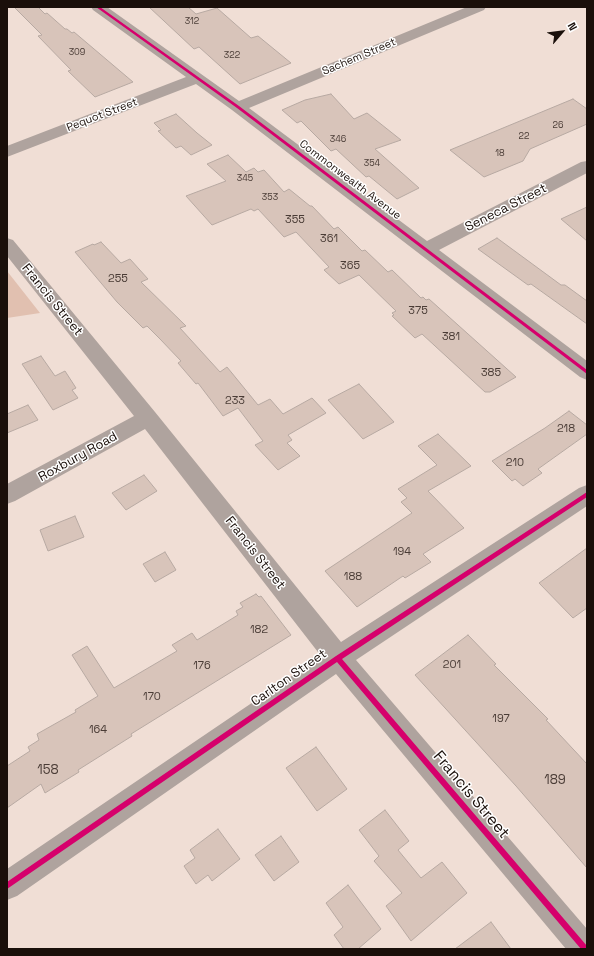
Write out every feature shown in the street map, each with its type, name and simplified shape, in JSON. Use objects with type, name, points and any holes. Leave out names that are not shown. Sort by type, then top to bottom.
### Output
[{"type":"street","name":"Sachem Street","points":[[238,107],[479,7]]},
{"type":"street","name":"Commonwealth Avenue","points":[[107,9],[587,372]]},
{"type":"street","name":"Pequot Street","points":[[7,152],[197,78]]},
{"type":"street","name":"Seneca Street","points":[[425,250],[587,166]]},
{"type":"street","name":"Francis Street","points":[[7,244],[148,418],[338,658],[585,949]]},
{"type":"street","name":"Roxbury Road","points":[[7,495],[148,418]]},
{"type":"street","name":"Carlton Street","points":[[7,886],[338,658],[587,494]]},
{"type":"shaded area","points":[[7,271],[40,313],[7,318]]},
{"type":"building","points":[[14,7],[38,7],[65,29],[72,33],[74,32],[133,82],[95,97],[68,71],[71,70],[38,36],[42,35]]},
{"type":"building","points":[[149,7],[188,7],[196,14],[217,8],[251,38],[258,36],[291,63],[240,84],[199,47],[194,49]]},
{"type":"building","points":[[331,94],[354,119],[367,113],[401,140],[375,149],[419,188],[397,199],[369,176],[366,177],[336,149],[331,151],[301,121],[297,123],[282,110],[305,100]]},
{"type":"building","points":[[573,99],[587,109],[587,124],[530,149],[523,161],[484,177],[450,150]]},
{"type":"building","points":[[176,114],[212,145],[191,155],[181,146],[176,148],[158,131],[161,130],[154,123]]},
{"type":"building","points":[[228,155],[246,172],[254,168],[258,172],[264,170],[284,192],[289,189],[312,206],[334,229],[338,227],[362,251],[365,250],[388,272],[392,270],[421,298],[423,297],[426,300],[429,299],[516,377],[490,392],[485,392],[422,334],[415,338],[392,316],[394,315],[392,313],[396,311],[359,275],[339,284],[324,270],[329,267],[296,232],[284,237],[258,209],[254,211],[251,209],[212,225],[186,196],[226,181],[207,164]]},
{"type":"building","points":[[587,207],[587,241],[561,219]]},
{"type":"building","points":[[497,238],[561,285],[565,285],[587,301],[587,324],[531,284],[528,285],[478,249]]},
{"type":"building","points":[[101,242],[121,263],[130,259],[148,279],[141,282],[186,326],[180,328],[220,372],[227,367],[258,405],[270,399],[283,414],[312,398],[326,413],[288,435],[292,440],[287,443],[300,456],[278,470],[255,445],[263,441],[238,408],[223,416],[198,383],[196,384],[178,363],[181,361],[147,326],[143,328],[117,302],[75,252]]},
{"type":"building","points":[[41,356],[55,376],[65,371],[76,388],[72,390],[78,398],[53,410],[22,364]]},
{"type":"building","points":[[359,384],[394,422],[363,439],[328,400]]},
{"type":"building","points":[[28,405],[38,420],[7,433],[7,414]]},
{"type":"building","points":[[569,411],[587,425],[587,434],[538,469],[542,473],[523,486],[515,479],[512,481],[492,461],[545,428]]},
{"type":"building","points":[[438,434],[471,466],[428,491],[464,528],[423,554],[431,562],[405,578],[403,576],[357,607],[325,571],[412,513],[401,502],[407,498],[398,489],[437,465],[418,446]]},
{"type":"building","points":[[144,475],[157,491],[126,510],[112,493]]},
{"type":"building","points":[[75,516],[84,537],[48,551],[40,530]]},
{"type":"building","points":[[587,548],[587,608],[573,618],[539,583]]},
{"type":"building","points":[[165,552],[176,570],[155,582],[143,564]]},
{"type":"building","points":[[256,594],[259,597],[261,596],[291,635],[131,734],[132,736],[45,793],[41,784],[7,808],[7,766],[30,751],[28,747],[39,740],[37,734],[76,712],[75,710],[98,696],[72,655],[87,646],[114,688],[177,651],[172,645],[192,633],[197,640],[238,615],[236,611],[243,607],[240,603]]},
{"type":"building","points":[[468,635],[496,664],[494,665],[548,719],[546,720],[587,764],[587,868],[516,786],[415,675]]},
{"type":"building","points":[[316,747],[347,789],[317,811],[286,768]]},
{"type":"building","points":[[385,810],[409,841],[398,850],[421,878],[442,862],[467,893],[411,941],[386,906],[402,893],[374,861],[379,856],[359,830]]},
{"type":"building","points":[[218,829],[240,859],[212,881],[208,875],[196,884],[184,866],[195,858],[190,850]]},
{"type":"building","points":[[281,836],[299,862],[274,881],[255,855]]},
{"type":"building","points":[[348,885],[381,929],[358,949],[344,949],[334,935],[343,927],[326,903]]},
{"type":"building","points":[[491,922],[511,949],[455,949]]},
{"type":"cycle path","points":[[98,7],[238,107],[587,372]]},
{"type":"cycle path","points":[[7,886],[338,658],[587,494]]},
{"type":"cycle path","points":[[338,658],[585,949]]}]
